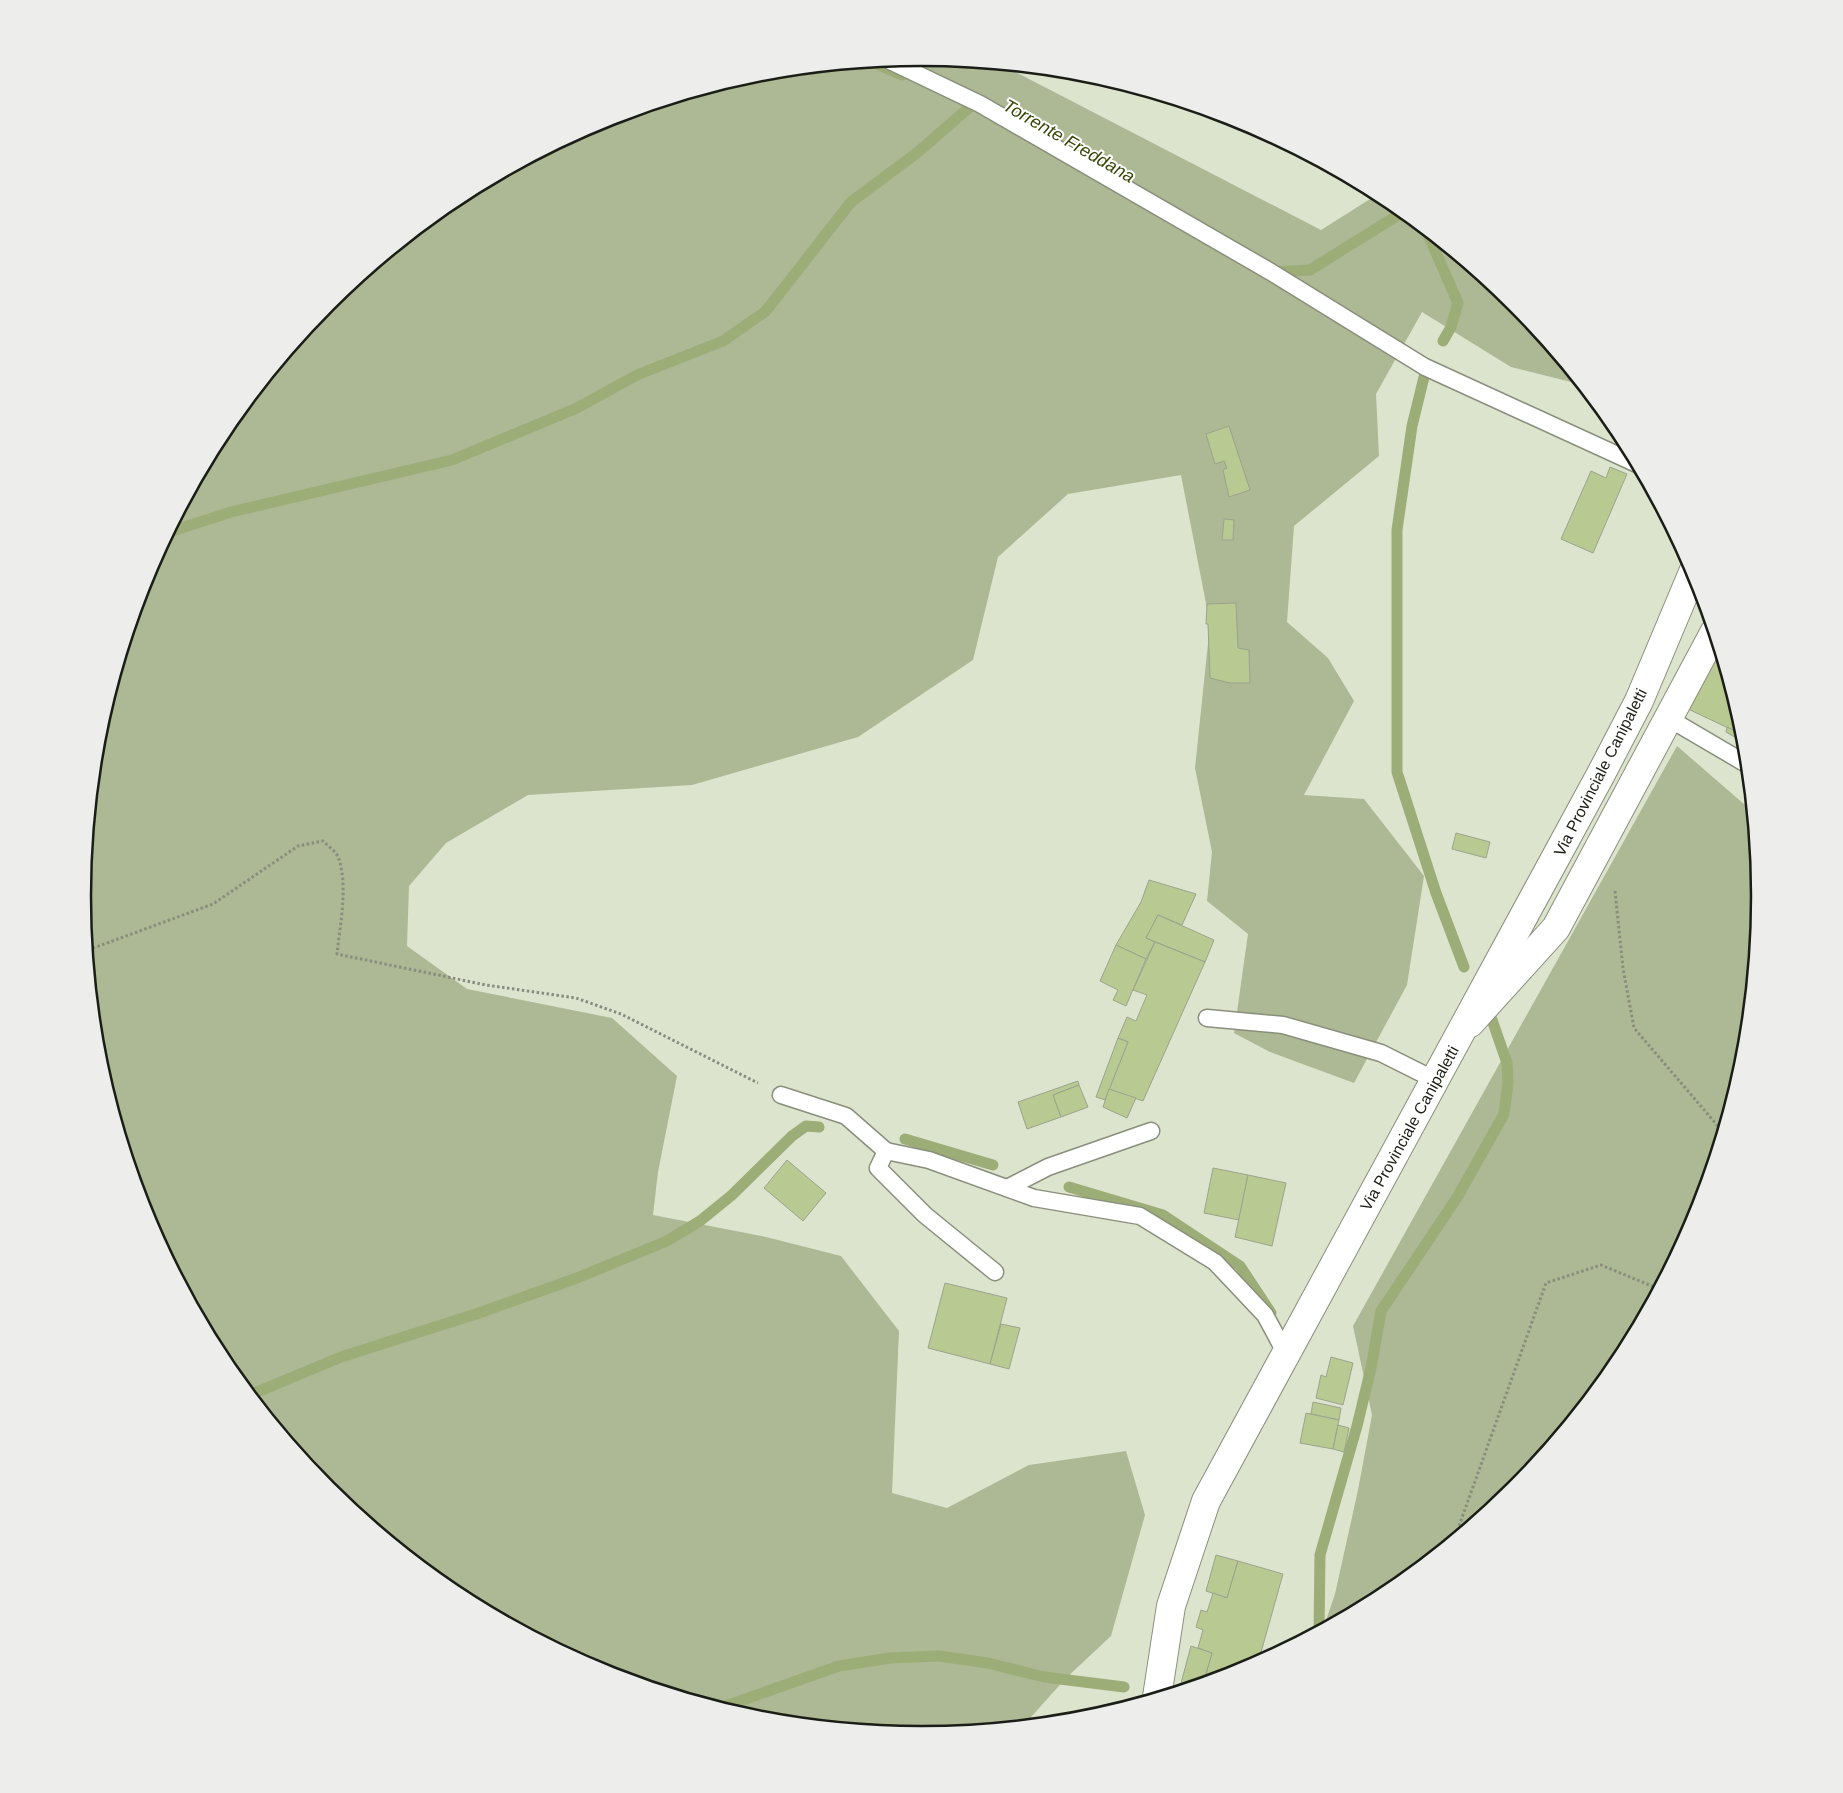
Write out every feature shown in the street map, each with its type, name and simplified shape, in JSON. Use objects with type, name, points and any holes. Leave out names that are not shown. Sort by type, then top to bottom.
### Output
[{"type":"main road","name":"Via Provinciale Canipaletti","points":[[1158,1692],[1170,1606],[1206,1501],[1630,717],[1689,580]]},
{"type":"main road","points":[[1460,1033],[1488,1005],[1556,928],[1711,639]]},
{"type":"lane","points":[[902,67],[980,104],[1271,272],[1425,367],[1628,460]]},
{"type":"lane","points":[[1668,718],[1740,760]]},
{"type":"lane","points":[[1207,1018],[1283,1025],[1381,1053],[1435,1080]]},
{"type":"lane","points":[[780,1095],[846,1116],[886,1151],[929,1160],[1034,1198],[1140,1216],[1215,1262],[1265,1314],[1286,1354]]},
{"type":"lane","points":[[1008,1188],[1048,1167],[1151,1131]]},
{"type":"lane","points":[[886,1151],[878,1168],[925,1215],[995,1272]]},
{"type":"path","points":[[93,948],[213,904],[298,846],[323,841],[338,857],[342,916],[337,954],[486,985],[576,998],[620,1014],[780,1095]]},
{"type":"path","points":[[1614,886],[1623,968],[1634,1028],[1718,1127]]},
{"type":"path","points":[[1457,1530],[1546,1284],[1601,1265],[1654,1287]]},
{"type":"green space","points":[[922,66],[1015,72],[1321,230],[1371,198],[1427,238],[1469,272],[1509,309],[1546,349],[1573,383],[1511,367],[1422,312],[1376,394],[1379,456],[1294,526],[1287,622],[1328,658],[1354,701],[1304,795],[1364,799],[1424,876],[1407,985],[1354,1083],[1270,1052],[1234,1033],[1248,934],[1207,901],[1212,852],[1195,768],[1210,624],[1181,475],[1068,494],[998,557],[973,660],[858,737],[692,785],[528,795],[446,843],[409,886],[407,946],[467,989],[612,1018],[677,1076],[658,1172],[653,1215],[766,1237],[841,1256],[899,1331],[892,1493],[947,1508],[1029,1465],[1126,1451],[1145,1515],[1111,1636],[1065,1679],[1028,1720],[922,1727],[867,1725],[813,1720],[760,1711],[707,1698],[655,1683],[604,1664],[506,1616],[460,1587],[374,1521],[334,1484],[297,1444],[231,1358],[202,1312],[154,1214],[135,1163],[107,1058],[98,1005],[93,951],[91,896],[98,788],[107,735],[135,630],[154,579],[202,481],[231,435],[297,349],[334,309],[374,272],[460,206],[506,177],[604,129],[655,110],[760,82],[813,73],[867,68]]},
{"type":"green space","points":[[1677,746],[1747,806],[1752,896],[1750,951],[1745,1005],[1736,1058],[1708,1163],[1689,1214],[1641,1312],[1612,1358],[1546,1444],[1509,1484],[1469,1521],[1427,1555],[1383,1587],[1325,1622],[1335,1594],[1372,1415],[1353,1326]]},
{"type":"building","points":[[1229,426],[1250,490],[1229,497],[1223,470],[1227,468],[1224,461],[1215,464],[1206,434]]},
{"type":"building","points":[[1610,467],[1627,474],[1593,553],[1561,539],[1591,471],[1606,478]]},
{"type":"building","points":[[1224,519],[1234,520],[1233,540],[1222,540]]},
{"type":"building","points":[[1236,603],[1238,648],[1249,650],[1250,683],[1230,683],[1210,678],[1208,624],[1206,624],[1207,604]]},
{"type":"building","points":[[1716,658],[1735,731],[1686,708]]},
{"type":"building","points":[[1727,727],[1735,731],[1737,738],[1726,732]]},
{"type":"building","points":[[1456,833],[1490,842],[1486,858],[1452,849]]},
{"type":"building","points":[[1149,880],[1196,894],[1182,925],[1158,915],[1146,938],[1155,942],[1146,959],[1116,945],[1141,902]]},
{"type":"building","points":[[1158,915],[1214,940],[1205,962],[1146,938]]},
{"type":"building","points":[[1155,942],[1205,962],[1143,1101],[1109,1089],[1128,1042],[1118,1038],[1127,1017],[1136,1021],[1147,995],[1133,990]]},
{"type":"building","points":[[1116,945],[1146,959],[1126,1006],[1113,1000],[1118,990],[1100,981]]},
{"type":"building","points":[[1118,1038],[1128,1042],[1105,1100],[1096,1097]]},
{"type":"building","points":[[1078,1081],[1079,1085],[1053,1095],[1061,1117],[1027,1129],[1018,1102]]},
{"type":"building","points":[[1079,1085],[1088,1107],[1061,1117],[1053,1095]]},
{"type":"building","points":[[1109,1089],[1136,1098],[1127,1118],[1103,1107]]},
{"type":"building","points":[[787,1160],[826,1193],[803,1221],[764,1188]]},
{"type":"building","points":[[1213,1168],[1248,1175],[1239,1220],[1204,1213]]},
{"type":"building","points":[[1248,1175],[1286,1183],[1272,1246],[1235,1237]]},
{"type":"building","points":[[945,1283],[1007,1298],[990,1364],[928,1348]]},
{"type":"building","points":[[1001,1324],[1020,1328],[1009,1369],[990,1364]]},
{"type":"building","points":[[1331,1357],[1353,1363],[1343,1405],[1316,1398],[1321,1375],[1326,1377]]},
{"type":"building","points":[[1313,1402],[1341,1408],[1339,1420],[1311,1414]]},
{"type":"building","points":[[1306,1413],[1339,1420],[1333,1449],[1300,1443]]},
{"type":"building","points":[[1338,1425],[1349,1428],[1344,1452],[1333,1449]]},
{"type":"building","points":[[1216,1555],[1238,1561],[1227,1598],[1206,1591]]},
{"type":"building","points":[[1238,1561],[1283,1574],[1260,1654],[1205,1677],[1212,1653],[1198,1648],[1203,1630],[1196,1627],[1201,1610],[1207,1612],[1213,1593],[1227,1598]]},
{"type":"building","points":[[1191,1646],[1212,1653],[1205,1677],[1180,1685]]},
{"type":"waterway","name":"Torrente Freddana","points":[[884,67],[902,75]]},
{"type":"waterway","points":[[177,529],[231,512],[452,460],[577,408],[637,375],[723,341],[765,312],[851,202],[918,152],[972,105]]},
{"type":"waterway","name":"Torrente Freddana","points":[[1273,272],[1310,270],[1397,216]]},
{"type":"waterway","points":[[1431,241],[1458,303],[1451,327],[1443,341]]},
{"type":"waterway","points":[[1425,373],[1412,426],[1397,530],[1397,772],[1436,893],[1464,967]]},
{"type":"waterway","points":[[1319,1625],[1320,1555],[1357,1426],[1371,1368],[1381,1311],[1458,1196],[1504,1114],[1508,1083],[1507,1063],[1491,1017]]},
{"type":"waterway","points":[[256,1392],[341,1357],[479,1313],[577,1278],[667,1241],[700,1221],[732,1195],[792,1136],[806,1126],[819,1127]]},
{"type":"waterway","points":[[905,1139],[993,1165]]},
{"type":"waterway","points":[[1069,1187],[1163,1215],[1240,1266],[1271,1313]]},
{"type":"waterway","points":[[731,1704],[839,1666],[890,1658],[939,1656],[988,1663],[1044,1677],[1124,1687]]}]
